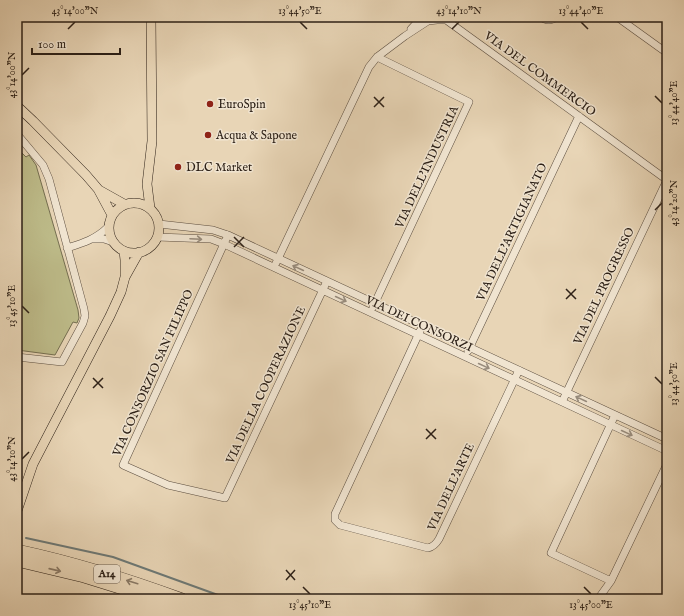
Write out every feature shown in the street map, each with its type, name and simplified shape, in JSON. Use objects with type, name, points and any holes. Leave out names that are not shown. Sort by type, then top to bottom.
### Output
[{"type":"highway","name":"A14","points":[[17,550],[88,568],[182,599]]},
{"type":"highway","name":"A14","points":[[17,561],[84,577],[155,599]]},
{"type":"main road","points":[[150,208],[147,184],[152,141],[151,17]]},
{"type":"main road","points":[[17,106],[34,121],[86,175],[98,189],[112,215]]},
{"type":"main road","points":[[135,202],[142,194],[147,184]]},
{"type":"main road","points":[[98,189],[124,204]]},
{"type":"main road","points":[[135,202],[150,208],[159,224],[159,230],[153,244],[147,249],[131,253],[124,251],[113,242],[109,235],[108,227],[112,215],[117,208],[124,204],[135,202]]},
{"type":"main road","points":[[124,251],[125,277]]},
{"type":"main road","points":[[17,511],[33,464],[110,316],[121,292],[125,277],[139,252]]},
{"type":"street","points":[[541,17],[548,21],[557,17]]},
{"type":"street","points":[[617,17],[667,53]]},
{"type":"street","name":"VIA DEL COMMERCIO","points":[[274,268],[368,67],[377,57],[427,18],[437,20],[444,18],[667,180]]},
{"type":"street","name":"VIA DELL'INDUSTRIA","points":[[370,313],[469,102],[377,57]]},
{"type":"street","name":"VIA DELL'ARTIGIANATO","points":[[465,357],[579,116]]},
{"type":"street","points":[[17,134],[43,165],[84,309],[83,323],[62,362],[17,357]]},
{"type":"street","name":"VIA DEL PROGRESSO","points":[[562,402],[667,180]]},
{"type":"street","name":"VIA DEI CONSORZI","points":[[159,224],[213,230],[228,235],[667,439]]},
{"type":"street","points":[[94,239],[108,227]]},
{"type":"street","name":"VIA CONSORZIO SAN FILIPPO","points":[[226,498],[168,485],[123,465],[228,235]]},
{"type":"street","name":"VIA DEI CONSORZI","points":[[157,237],[211,239],[224,244],[667,451]]},
{"type":"street","points":[[67,248],[94,239],[104,239],[113,242]]},
{"type":"street","name":"VIA DELLA COOPERAZIONE","points":[[226,498],[327,281]]},
{"type":"street","points":[[418,335],[422,325]]},
{"type":"street","name":"VIA DELL'ARTE","points":[[418,335],[335,514],[335,520],[340,525],[428,548],[436,544],[518,370]]},
{"type":"street","points":[[611,581],[552,553],[615,414]]},
{"type":"street","points":[[598,599],[611,581],[667,464]]},
{"type":"shaded area","points":[[17,148],[26,157],[29,155],[36,165],[78,310],[79,318],[77,323],[73,322],[55,355],[17,350]]},
{"type":"waterway","points":[[26,538],[113,557],[229,599]]},
{"type":"place","name":"EuroSpin","points":[[210,104]]},
{"type":"place","name":"Acqua & Sapone","points":[[208,135]]},
{"type":"place","name":"DLC Market","points":[[178,167]]}]
